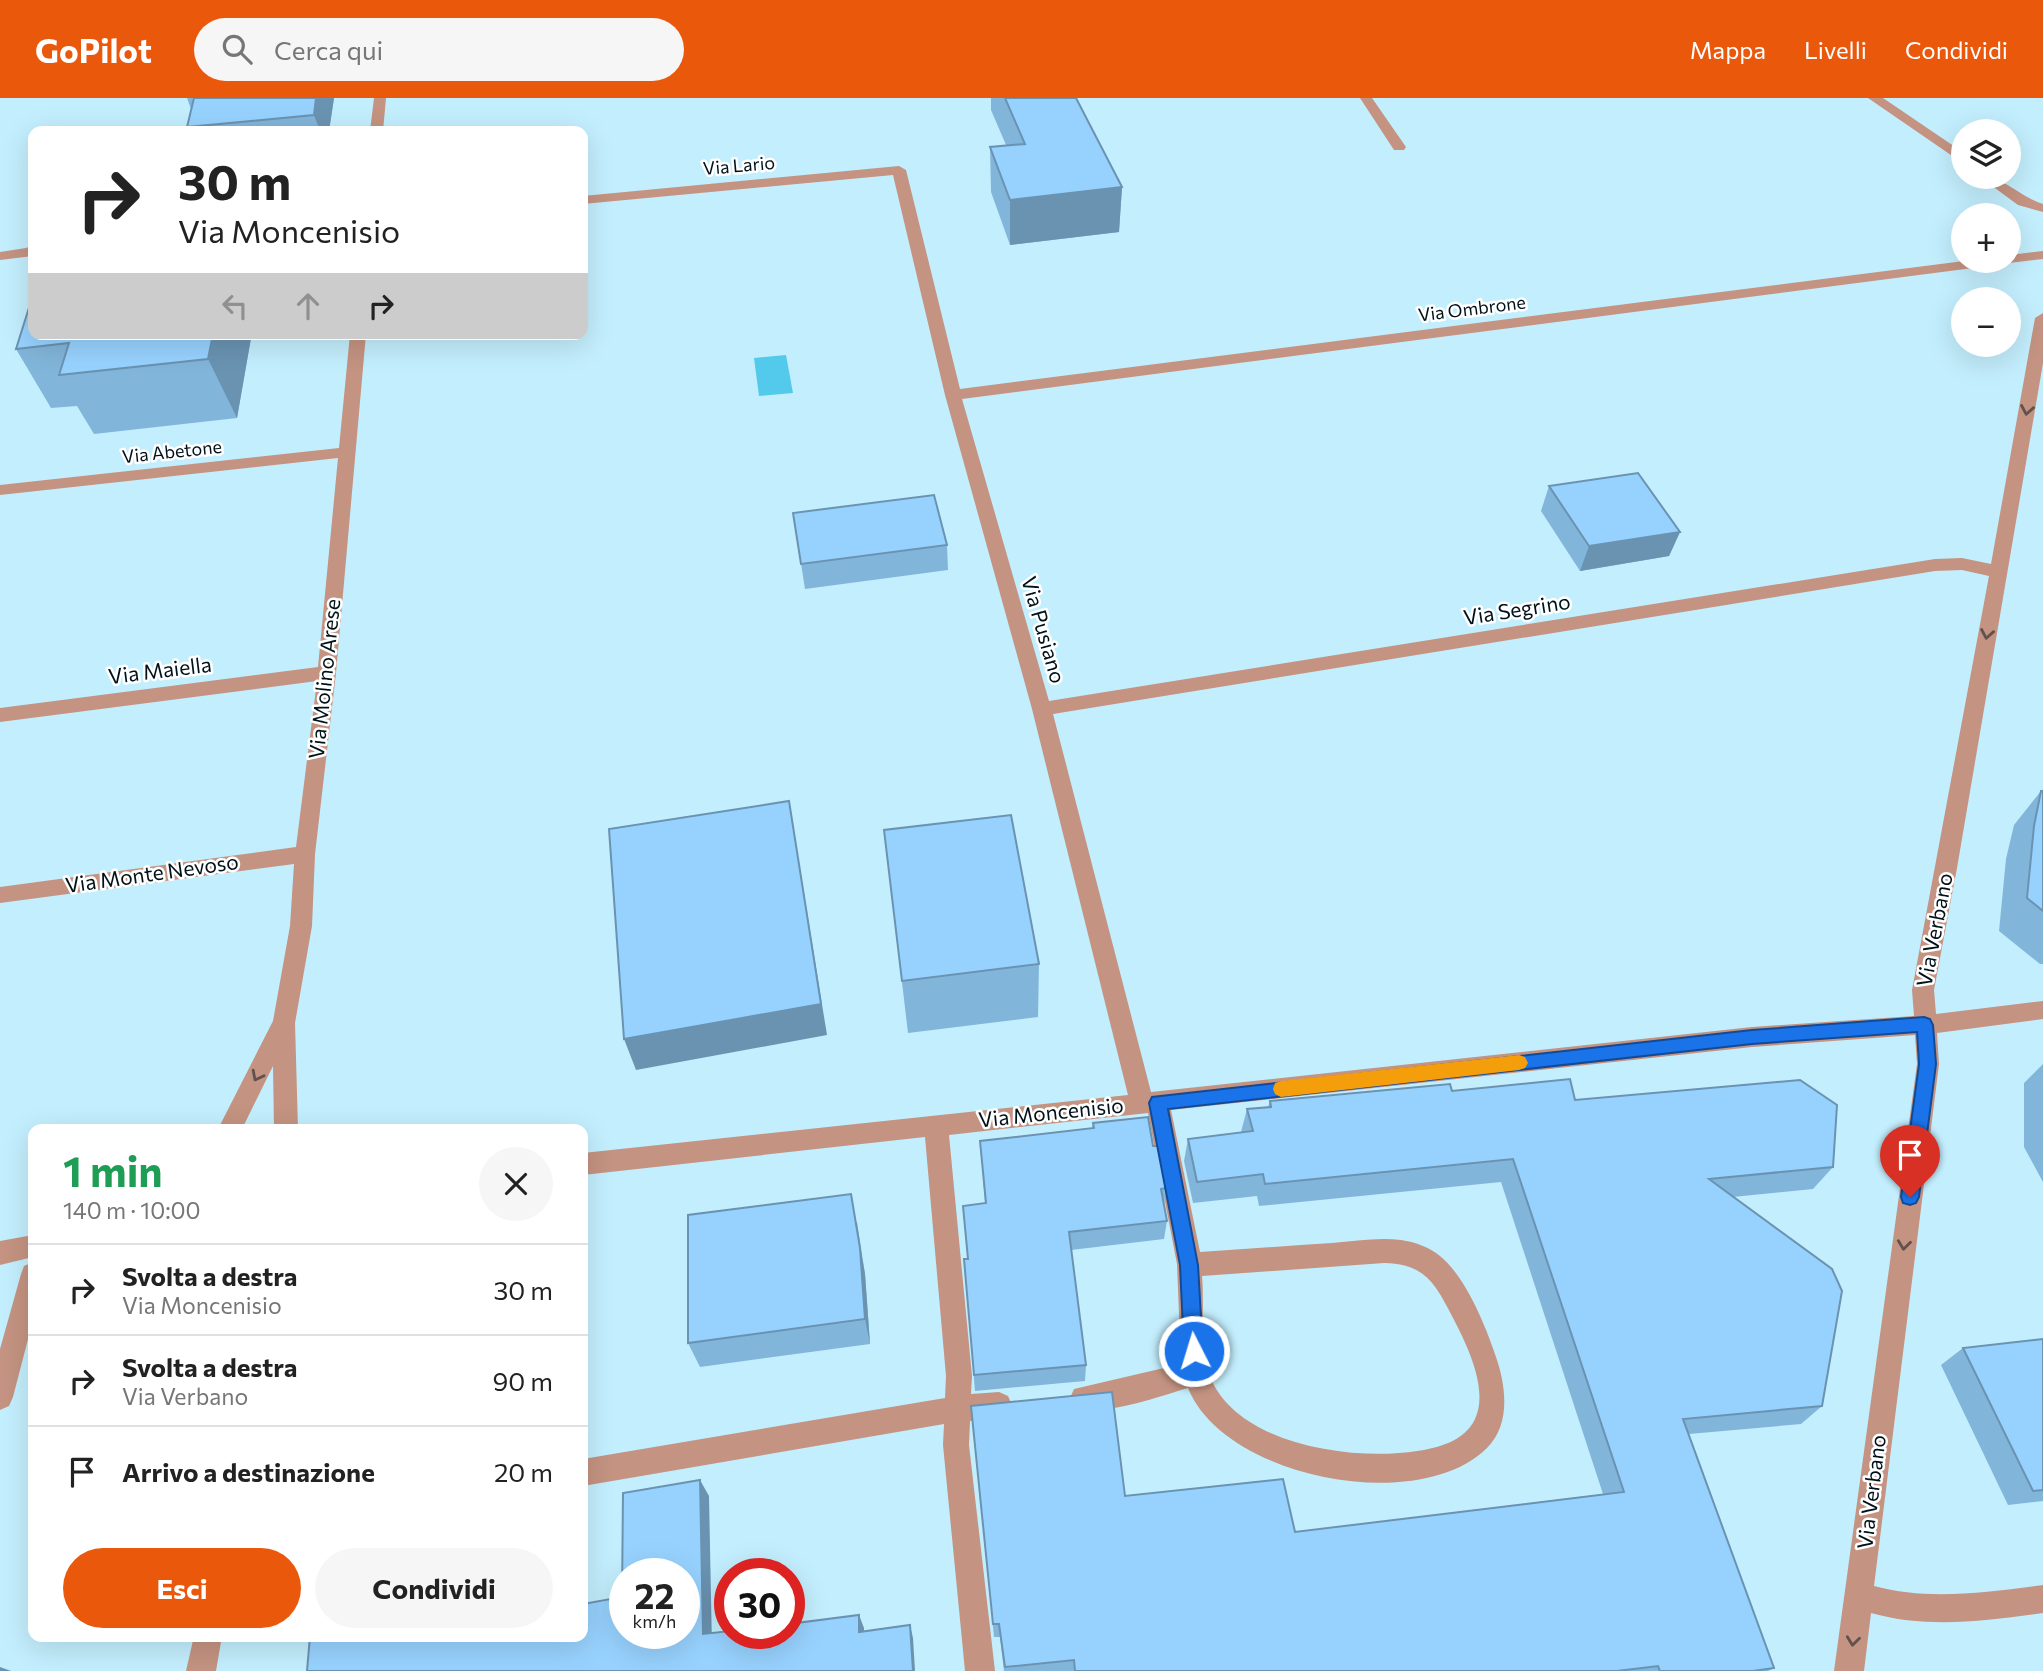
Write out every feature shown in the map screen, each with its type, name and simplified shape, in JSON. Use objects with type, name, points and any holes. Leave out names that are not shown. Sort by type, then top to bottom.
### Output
[{"type":"street","points":[[377,126],[380,98]]},
{"type":"street","points":[[1366,98],[1399,148]]},
{"type":"street","points":[[1874,98],[1951,151]]},
{"type":"street","name":"Via Lario","points":[[588,200],[899,170]]},
{"type":"street","name":"Via Pusiano","points":[[899,170],[953,395],[1150,1103],[1189,1265],[1191,1326],[1202,1391],[1212,1406],[1232,1423],[1294,1455],[1341,1466],[1387,1468],[1454,1456],[1477,1441],[1489,1422],[1492,1401],[1488,1377],[1466,1316],[1438,1269],[1423,1256],[1406,1251],[1384,1251],[1189,1265]]},
{"type":"street","points":[[2005,189],[2024,202],[2043,208]]},
{"type":"street","points":[[0,256],[28,252]]},
{"type":"street","points":[[2021,258],[2043,255]]},
{"type":"street","name":"Via Ombrone","points":[[953,395],[1951,267]]},
{"type":"street","name":"Via Verbano","points":[[1849,1671],[1928,1064],[1923,990],[2043,318]]},
{"type":"street","name":"Via Molino Arese","points":[[286,1124],[284,1023],[301,926],[305,854],[327,673],[357,340]]},
{"type":"street","name":"Via Abetone","points":[[0,490],[347,452]]},
{"type":"street","name":"Via Segrino","points":[[1042,709],[1935,565],[1962,564],[1998,572]]},
{"type":"street","name":"Via Maiella","points":[[0,715],[327,673]]},
{"type":"street","name":"Via Monte Nevoso","points":[[0,895],[305,854]]},
{"type":"street","name":"Via Moncenisio","points":[[588,1163],[1752,1037],[1924,1025],[2043,1010]]},
{"type":"street","name":"Via Molino Arese","points":[[233,1124],[284,1023]]},
{"type":"street","points":[[936,1125],[959,1376],[956,1445],[980,1671]]},
{"type":"street","points":[[0,1253],[28,1247]]},
{"type":"street","points":[[0,1398],[28,1293]]},
{"type":"street","points":[[1059,1400],[1121,1393],[1197,1373]]},
{"type":"street","points":[[588,1472],[957,1409],[1021,1403]]},
{"type":"street","points":[[1858,1595],[1904,1608],[1925,1610],[1949,1610],[2043,1599]]},
{"type":"street","points":[[201,1671],[207,1642]]},
{"type":"water","points":[[786,355],[793,393],[759,396],[754,358]]},
{"type":"building","points":[[194,98],[316,98],[314,115],[187,126]]},
{"type":"building","points":[[1005,98],[1076,98],[1122,187],[1010,200],[990,147],[1025,144]]},
{"type":"building","points":[[28,311],[28,340],[212,340],[208,359],[59,375],[69,343],[16,349]]},
{"type":"building","points":[[1638,473],[1680,532],[1589,546],[1549,486]]},
{"type":"building","points":[[934,495],[947,545],[801,564],[793,513]]},
{"type":"building","points":[[2041,791],[2043,911],[2027,898],[2034,826]]},
{"type":"building","points":[[789,801],[821,1004],[624,1039],[609,829]]},
{"type":"building","points":[[1011,815],[1039,964],[902,981],[884,830]]},
{"type":"building","points":[[1570,1079],[1575,1100],[1800,1080],[1837,1105],[1833,1167],[1709,1179],[1832,1269],[1842,1291],[1822,1406],[1683,1419],[1774,1668],[1753,1671],[1660,1671],[1658,1666],[1617,1671],[1075,1671],[1074,1660],[1005,1667],[999,1624],[993,1624],[971,1406],[1112,1392],[1125,1496],[1283,1479],[1295,1532],[1624,1492],[1513,1159],[1265,1184],[1263,1174],[1197,1182],[1188,1139],[1253,1131],[1247,1109],[1271,1107],[1270,1101],[1450,1084],[1452,1091]]},
{"type":"building","points":[[1148,1117],[1153,1146],[1158,1146],[1166,1188],[1161,1189],[1167,1221],[1069,1232],[1086,1365],[974,1375],[964,1259],[968,1259],[963,1206],[986,1203],[980,1141],[1094,1128],[1093,1123]]},
{"type":"building","points":[[851,1194],[860,1248],[865,1319],[688,1343],[688,1215]]},
{"type":"building","points":[[2043,1339],[2043,1490],[2033,1491],[1963,1348]]},
{"type":"building","points":[[700,1480],[703,1634],[714,1633],[714,1649],[805,1649],[805,1622],[859,1615],[859,1632],[910,1625],[913,1671],[307,1671],[309,1642],[588,1642],[588,1603],[609,1599],[609,1649],[700,1649],[700,1558],[622,1558],[623,1493]]},
{"type":"slow traffic","points":[[1281,1089],[1519,1063]]},
{"type":"route","points":[[1194,1351],[1189,1265],[1158,1103],[1752,1037],[1924,1025],[1928,1064],[1910,1197]]}]
